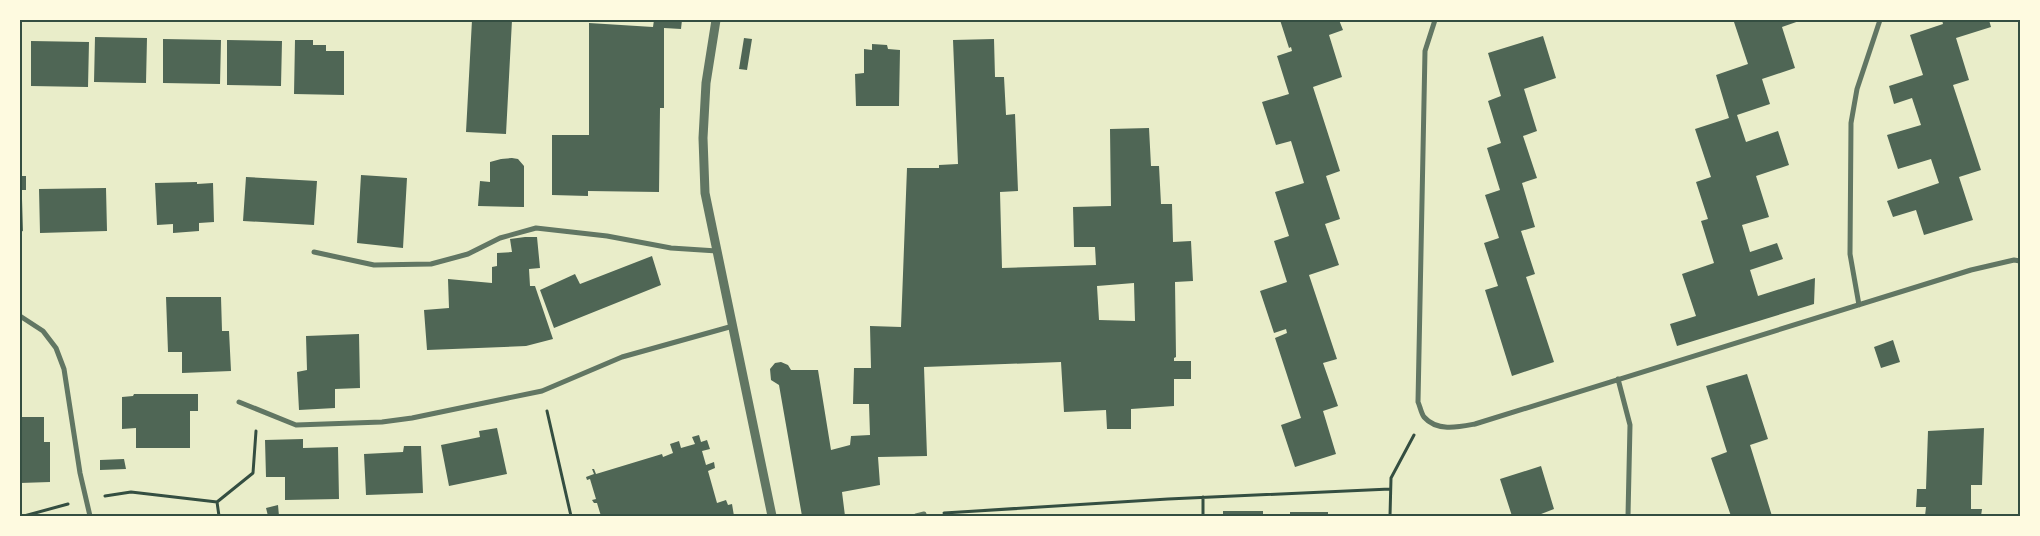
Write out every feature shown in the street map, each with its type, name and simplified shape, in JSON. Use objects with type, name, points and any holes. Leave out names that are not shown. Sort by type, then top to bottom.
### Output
[{"type":"street","points":[[716,20],[706,83],[703,138],[705,193],[772,516]]},
{"type":"street","points":[[1435,20],[1425,51],[1418,402],[1424,417],[1436,424],[1452,428],[1475,424],[1971,270],[2014,260],[2020,261]]},
{"type":"street","points":[[1858,304],[1850,254],[1851,123],[1857,89],[1880,20]]},
{"type":"street","points":[[314,252],[374,265],[431,264],[468,254],[500,238],[536,228],[607,236],[671,248],[716,251]]},
{"type":"street","points":[[20,316],[44,331],[56,348],[64,369],[80,473],[90,516]]},
{"type":"street","points":[[239,402],[296,425],[382,422],[412,418],[542,391],[622,357],[733,326]]},
{"type":"street","points":[[1618,379],[1630,426],[1628,516]]},
{"type":"street","points":[[916,516],[924,514]]},
{"type":"path","points":[[542,391],[571,516]]},
{"type":"path","points":[[24,516],[86,499],[131,492],[217,502],[253,473],[258,410]]},
{"type":"path","points":[[1390,516],[1391,478],[1424,417]]},
{"type":"path","points":[[924,514],[1203,497],[1390,489]]},
{"type":"path","points":[[1202,516],[1203,497]]},
{"type":"path","points":[[217,502],[219,516]]},
{"type":"building","points":[[472,20],[512,20],[506,134],[466,132]]},
{"type":"building","points":[[654,20],[682,20],[681,29],[664,28],[664,108],[660,108],[659,192],[588,191],[588,196],[552,195],[552,135],[589,135],[589,23],[653,27]]},
{"type":"building","points":[[1280,20],[1339,20],[1343,30],[1329,35],[1342,77],[1313,87],[1340,171],[1326,176],[1340,219],[1325,224],[1339,265],[1309,275],[1337,359],[1323,363],[1338,406],[1323,411],[1336,454],[1295,467],[1281,425],[1301,418],[1275,338],[1287,333],[1286,329],[1274,333],[1260,291],[1287,282],[1274,241],[1289,236],[1275,192],[1304,183],[1291,141],[1276,145],[1262,102],[1289,94],[1277,56],[1292,51],[1291,47],[1289,48]]},
{"type":"building","points":[[1741,20],[1802,20],[1782,27],[1795,68],[1762,79],[1770,104],[1737,115],[1746,142],[1778,131],[1789,165],[1756,176],[1769,217],[1742,225],[1750,252],[1777,243],[1783,259],[1750,270],[1758,296],[1815,278],[1814,304],[1677,346],[1670,324],[1696,316],[1682,274],[1714,263],[1701,221],[1708,219],[1696,182],[1711,177],[1695,129],[1729,118],[1716,75],[1748,64],[1734,22]]},
{"type":"building","points":[[1942,20],[1989,20],[1991,27],[1956,38],[1969,80],[1953,85],[1981,170],[1959,177],[1973,220],[1924,235],[1916,210],[1893,217],[1887,201],[1939,183],[1931,159],[1898,169],[1887,135],[1921,125],[1912,98],[1894,104],[1889,86],[1923,75],[1910,35],[1943,24]]},
{"type":"building","points":[[1543,36],[1556,78],[1524,89],[1537,131],[1523,136],[1537,178],[1522,183],[1535,227],[1521,231],[1535,274],[1526,277],[1554,362],[1512,376],[1485,290],[1498,286],[1484,243],[1499,238],[1485,195],[1500,190],[1487,148],[1501,143],[1488,101],[1501,96],[1488,53]]},
{"type":"building","points":[[95,37],[147,38],[146,83],[94,82]]},
{"type":"building","points":[[744,38],[752,39],[747,70],[739,69]]},
{"type":"building","points":[[163,39],[221,40],[220,84],[163,83]]},
{"type":"building","points":[[994,39],[995,77],[1004,77],[1006,115],[1015,114],[1018,191],[1000,192],[1002,268],[1096,265],[1095,247],[1074,247],[1073,207],[1111,206],[1110,129],[1149,128],[1151,166],[1159,166],[1161,204],[1172,204],[1173,242],[1191,241],[1193,281],[1175,282],[1176,357],[1174,361],[1191,361],[1191,379],[1174,379],[1174,406],[1131,409],[1131,429],[1107,429],[1106,410],[1064,412],[1061,362],[924,367],[927,456],[878,457],[880,485],[842,492],[845,516],[802,516],[779,385],[771,380],[770,369],[775,363],[781,362],[788,365],[791,370],[818,370],[831,450],[850,445],[851,436],[870,435],[869,404],[853,404],[854,368],[871,368],[870,326],[901,327],[907,168],[939,168],[939,165],[958,164],[953,40]],"holes":[[[1134,283],[1135,321],[1099,320],[1097,286]]]},
{"type":"building","points":[[227,40],[282,41],[281,86],[227,85]]},
{"type":"building","points":[[295,40],[313,40],[313,45],[326,45],[326,51],[344,51],[344,95],[294,94]]},
{"type":"building","points":[[31,41],[89,42],[88,87],[31,86]]},
{"type":"building","points":[[872,44],[887,45],[888,49],[900,50],[899,106],[856,106],[855,74],[864,73],[864,49],[872,50]]},
{"type":"building","points":[[512,158],[518,159],[524,166],[524,207],[478,206],[480,181],[490,182],[490,162]]},
{"type":"building","points":[[361,175],[407,178],[403,248],[357,243]]},
{"type":"building","points":[[20,176],[26,176],[26,190],[20,190]]},
{"type":"building","points":[[246,177],[317,181],[314,225],[243,221]]},
{"type":"building","points":[[197,182],[197,184],[213,183],[214,222],[199,223],[199,231],[173,233],[173,224],[157,225],[155,183]]},
{"type":"building","points":[[106,188],[107,231],[40,233],[39,189]]},
{"type":"building","points":[[20,199],[22,199],[23,231],[20,232]]},
{"type":"building","points":[[537,237],[540,268],[529,269],[530,286],[535,286],[553,339],[526,346],[427,350],[424,310],[449,308],[448,279],[492,283],[492,267],[497,266],[497,253],[512,252],[510,239]]},
{"type":"building","points":[[652,256],[661,285],[554,328],[540,290],[575,274],[580,284]]},
{"type":"building","points":[[166,297],[221,297],[222,331],[229,331],[231,371],[182,373],[182,352],[168,352]]},
{"type":"building","points":[[359,334],[360,388],[335,389],[335,408],[299,410],[297,372],[307,370],[306,336]]},
{"type":"building","points":[[1893,340],[1900,362],[1881,368],[1874,347]]},
{"type":"building","points":[[1747,374],[1768,439],[1750,445],[1772,516],[1731,516],[1711,458],[1727,452],[1706,386]]},
{"type":"building","points":[[134,394],[198,394],[198,411],[190,411],[190,448],[136,448],[136,428],[122,429],[122,397],[133,396]]},
{"type":"building","points":[[20,417],[44,417],[44,442],[50,442],[50,482],[20,483]]},
{"type":"building","points":[[497,428],[507,474],[449,486],[441,445],[480,437],[479,431]]},
{"type":"building","points":[[1984,428],[1982,485],[1971,485],[1971,509],[1982,509],[1981,516],[1925,516],[1926,507],[1916,507],[1917,489],[1926,489],[1928,431]]},
{"type":"building","points":[[699,435],[701,442],[707,440],[710,449],[702,451],[706,465],[714,462],[715,468],[708,471],[717,503],[726,500],[728,505],[732,504],[734,516],[601,516],[597,503],[594,503],[592,500],[596,499],[590,479],[587,480],[586,477],[594,474],[592,469],[594,469],[596,474],[662,454],[663,457],[673,453],[670,444],[679,441],[681,448],[695,444],[692,437]]},
{"type":"building","points":[[303,439],[303,448],[338,447],[339,499],[285,500],[285,477],[266,477],[265,440]]},
{"type":"building","points":[[404,446],[421,446],[423,493],[366,495],[364,454],[403,452]]},
{"type":"building","points":[[124,459],[126,469],[100,470],[100,460]]},
{"type":"building","points":[[1541,466],[1554,509],[1536,516],[1512,516],[1500,479]]},
{"type":"building","points":[[278,505],[279,516],[268,516],[266,508]]},
{"type":"building","points":[[1223,511],[1263,511],[1263,516],[1223,516]]},
{"type":"building","points":[[1290,512],[1328,512],[1328,516],[1290,516]]}]
